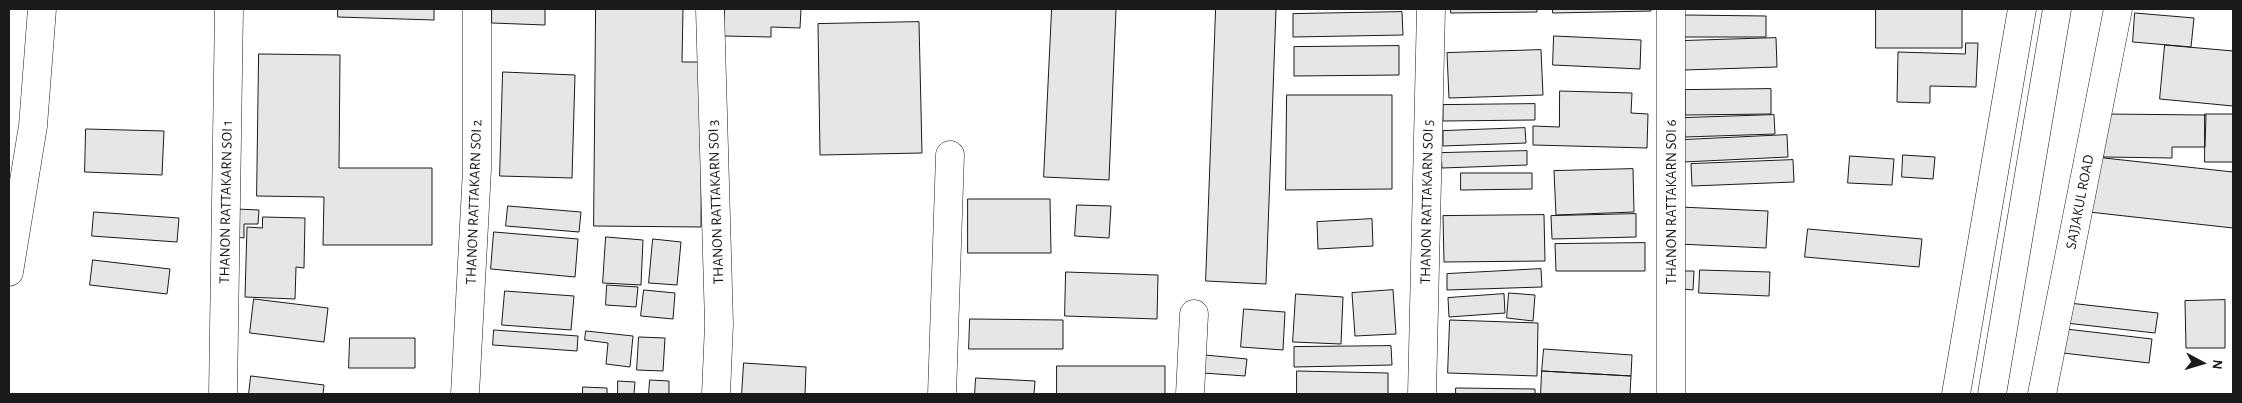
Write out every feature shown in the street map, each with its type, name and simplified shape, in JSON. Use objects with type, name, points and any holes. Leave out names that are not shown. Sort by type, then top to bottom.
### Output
[{"type":"street","points":[[9,272],[33,126],[42,9]]},
{"type":"street","name":"THANON RATTAKARN SOI 1","points":[[223,394],[229,9]]},
{"type":"street","name":"THANON RATTAKARN SOI 2","points":[[465,394],[477,169],[477,9]]},
{"type":"street","name":"THANON RATTAKARN SOI 3","points":[[710,9],[719,324],[716,394]]},
{"type":"street","name":"THANON RATTAKARN SOI 5","points":[[1422,394],[1431,9]]},
{"type":"street","name":"THANON RATTAKARN SOI 6","points":[[1671,9],[1671,394]]},
{"type":"street","points":[[1956,394],[2022,9]]},
{"type":"street","points":[[1992,394],[2057,9]]},
{"type":"street","name":"SAJJAKUL ROAD","points":[[2042,394],[2118,9]]},
{"type":"street","points":[[942,394],[950,154]]},
{"type":"street","points":[[1190,394],[1194,314]]},
{"type":"building","points":[[338,9],[434,9],[434,20],[338,17]]},
{"type":"building","points":[[492,9],[545,9],[545,25],[492,23]]},
{"type":"building","points":[[596,9],[683,9],[682,62],[702,62],[701,227],[594,226]]},
{"type":"building","points":[[725,9],[801,9],[800,28],[771,27],[771,37],[724,36]]},
{"type":"building","points":[[1052,9],[1116,9],[1109,180],[1044,177]]},
{"type":"building","points":[[1216,9],[1276,9],[1266,284],[1206,281]]},
{"type":"building","points":[[1451,9],[1537,9],[1537,12],[1451,13]]},
{"type":"building","points":[[1553,9],[1651,9],[1651,11],[1553,13]]},
{"type":"building","points":[[1876,9],[1962,9],[1962,48],[1876,48]]},
{"type":"building","points":[[1402,12],[1403,35],[1293,37],[1293,14]]},
{"type":"building","points":[[2135,13],[2194,18],[2191,47],[2133,42]]},
{"type":"building","points":[[1684,15],[1766,16],[1766,37],[1684,37]]},
{"type":"building","points":[[919,22],[922,153],[820,155],[818,24]]},
{"type":"building","points":[[1554,36],[1641,40],[1640,69],[1553,65]]},
{"type":"building","points":[[1776,38],[1777,67],[1684,70],[1682,41]]},
{"type":"building","points":[[1966,43],[1978,43],[1976,87],[1930,86],[1930,103],[1897,102],[1898,52],[1965,54]]},
{"type":"building","points":[[2165,45],[2233,51],[2233,106],[2160,99]]},
{"type":"building","points":[[1399,46],[1399,75],[1294,76],[1294,47]]},
{"type":"building","points":[[1541,50],[1543,95],[1449,98],[1447,53]]},
{"type":"building","points":[[259,54],[340,55],[339,168],[432,168],[432,245],[323,245],[324,197],[257,196]]},
{"type":"building","points":[[503,72],[575,75],[572,178],[500,176]]},
{"type":"building","points":[[1771,89],[1771,114],[1685,115],[1685,90]]},
{"type":"building","points":[[1560,91],[1632,93],[1631,113],[1648,114],[1647,148],[1533,145],[1533,126],[1559,127]]},
{"type":"building","points":[[1287,95],[1392,95],[1392,189],[1286,190]]},
{"type":"building","points":[[1535,104],[1535,120],[1443,121],[1443,105]]},
{"type":"building","points":[[2104,114],[2206,115],[2205,147],[2172,147],[2172,158],[2104,157]]},
{"type":"building","points":[[2205,114],[2233,114],[2233,162],[2205,162]]},
{"type":"building","points":[[1774,115],[1775,134],[1685,137],[1684,118]]},
{"type":"building","points":[[1525,128],[1526,143],[1443,146],[1443,131]]},
{"type":"building","points":[[86,129],[164,131],[162,175],[85,172]]},
{"type":"building","points":[[1787,135],[1788,157],[1683,162],[1683,140]]},
{"type":"building","points":[[1527,151],[1527,165],[1442,168],[1441,153]]},
{"type":"building","points":[[1903,155],[1935,157],[1933,179],[1902,177]]},
{"type":"building","points":[[1850,156],[1894,159],[1892,185],[1848,183]]},
{"type":"building","points":[[2095,157],[2233,172],[2233,228],[2089,212]]},
{"type":"building","points":[[1793,160],[1794,182],[1692,186],[1691,164]]},
{"type":"building","points":[[1633,169],[1634,212],[1556,215],[1554,171]]},
{"type":"building","points":[[1461,173],[1532,173],[1532,189],[1461,190]]},
{"type":"building","points":[[968,199],[1050,199],[1051,253],[968,253]]},
{"type":"building","points":[[1077,205],[1111,206],[1109,238],[1075,236]]},
{"type":"building","points":[[508,206],[581,212],[579,232],[506,226]]},
{"type":"building","points":[[1680,207],[1768,211],[1766,248],[1678,244]]},
{"type":"building","points":[[236,209],[259,210],[258,224],[244,224],[244,238],[235,237]]},
{"type":"building","points":[[94,212],[179,218],[177,242],[92,236]]},
{"type":"building","points":[[1636,214],[1636,237],[1552,239],[1551,216]]},
{"type":"building","points":[[1544,215],[1545,261],[1444,262],[1443,216]]},
{"type":"building","points":[[263,217],[305,218],[304,268],[296,267],[295,299],[245,297],[247,227],[262,228]]},
{"type":"building","points":[[1372,219],[1373,246],[1318,249],[1317,222]]},
{"type":"building","points":[[1808,229],[1922,239],[1919,267],[1805,257]]},
{"type":"building","points":[[494,232],[578,239],[575,277],[491,269]]},
{"type":"building","points":[[606,237],[643,240],[641,285],[603,283]]},
{"type":"building","points":[[653,239],[681,242],[677,285],[649,283]]},
{"type":"building","points":[[1645,243],[1645,271],[1556,271],[1555,244]]},
{"type":"building","points":[[93,260],[170,269],[167,294],[90,285]]},
{"type":"building","points":[[1541,269],[1542,287],[1447,290],[1447,274]]},
{"type":"building","points":[[1700,270],[1770,272],[1769,296],[1699,293]]},
{"type":"building","points":[[1684,271],[1694,271],[1693,290],[1683,289]]},
{"type":"building","points":[[1066,272],[1158,275],[1157,319],[1065,316]]},
{"type":"building","points":[[607,285],[638,287],[636,307],[606,305]]},
{"type":"building","points":[[644,290],[675,293],[673,319],[641,316]]},
{"type":"building","points":[[1393,290],[1396,334],[1355,336],[1352,293]]},
{"type":"building","points":[[505,291],[574,296],[571,330],[502,325]]},
{"type":"building","points":[[1509,293],[1535,295],[1533,321],[1507,318]]},
{"type":"building","points":[[1296,294],[1343,297],[1341,344],[1293,342]]},
{"type":"building","points":[[1504,294],[1505,313],[1449,317],[1448,298]]},
{"type":"building","points":[[254,299],[328,308],[324,342],[250,333]]},
{"type":"building","points":[[2225,300],[2225,348],[2186,348],[2185,301]]},
{"type":"building","points":[[2069,303],[2158,313],[2155,333],[2066,323]]},
{"type":"building","points":[[1244,309],[1285,312],[1283,350],[1241,347]]},
{"type":"building","points":[[970,319],[1063,320],[1063,349],[969,349]]},
{"type":"building","points":[[1450,320],[1538,323],[1537,376],[1448,373]]},
{"type":"building","points":[[2066,329],[2152,339],[2149,363],[2063,353]]},
{"type":"building","points":[[494,330],[578,336],[577,351],[493,345]]},
{"type":"building","points":[[586,331],[633,336],[630,367],[606,364],[608,343],[585,340]]},
{"type":"building","points":[[639,337],[665,338],[663,371],[637,370]]},
{"type":"building","points":[[350,338],[415,338],[415,368],[349,368]]},
{"type":"building","points":[[1391,346],[1392,365],[1294,367],[1294,347]]},
{"type":"building","points":[[1544,349],[1632,355],[1631,376],[1542,371]]},
{"type":"building","points":[[1205,355],[1247,359],[1245,376],[1203,373]]},
{"type":"building","points":[[744,363],[806,367],[805,394],[742,394]]},
{"type":"building","points":[[1057,366],[1165,366],[1165,394],[1057,394]]},
{"type":"building","points":[[1297,371],[1388,373],[1388,394],[1297,394]]},
{"type":"building","points":[[1542,371],[1631,376],[1630,394],[1541,394]]},
{"type":"building","points":[[251,376],[324,385],[323,394],[249,394]]},
{"type":"building","points":[[976,378],[1035,381],[1034,394],[975,394]]},
{"type":"building","points":[[650,380],[669,381],[669,394],[649,394]]},
{"type":"building","points":[[618,381],[635,382],[634,394],[618,394]]},
{"type":"building","points":[[583,387],[607,388],[607,394],[583,394]]},
{"type":"building","points":[[1456,388],[1535,389],[1535,394],[1456,394]]}]
